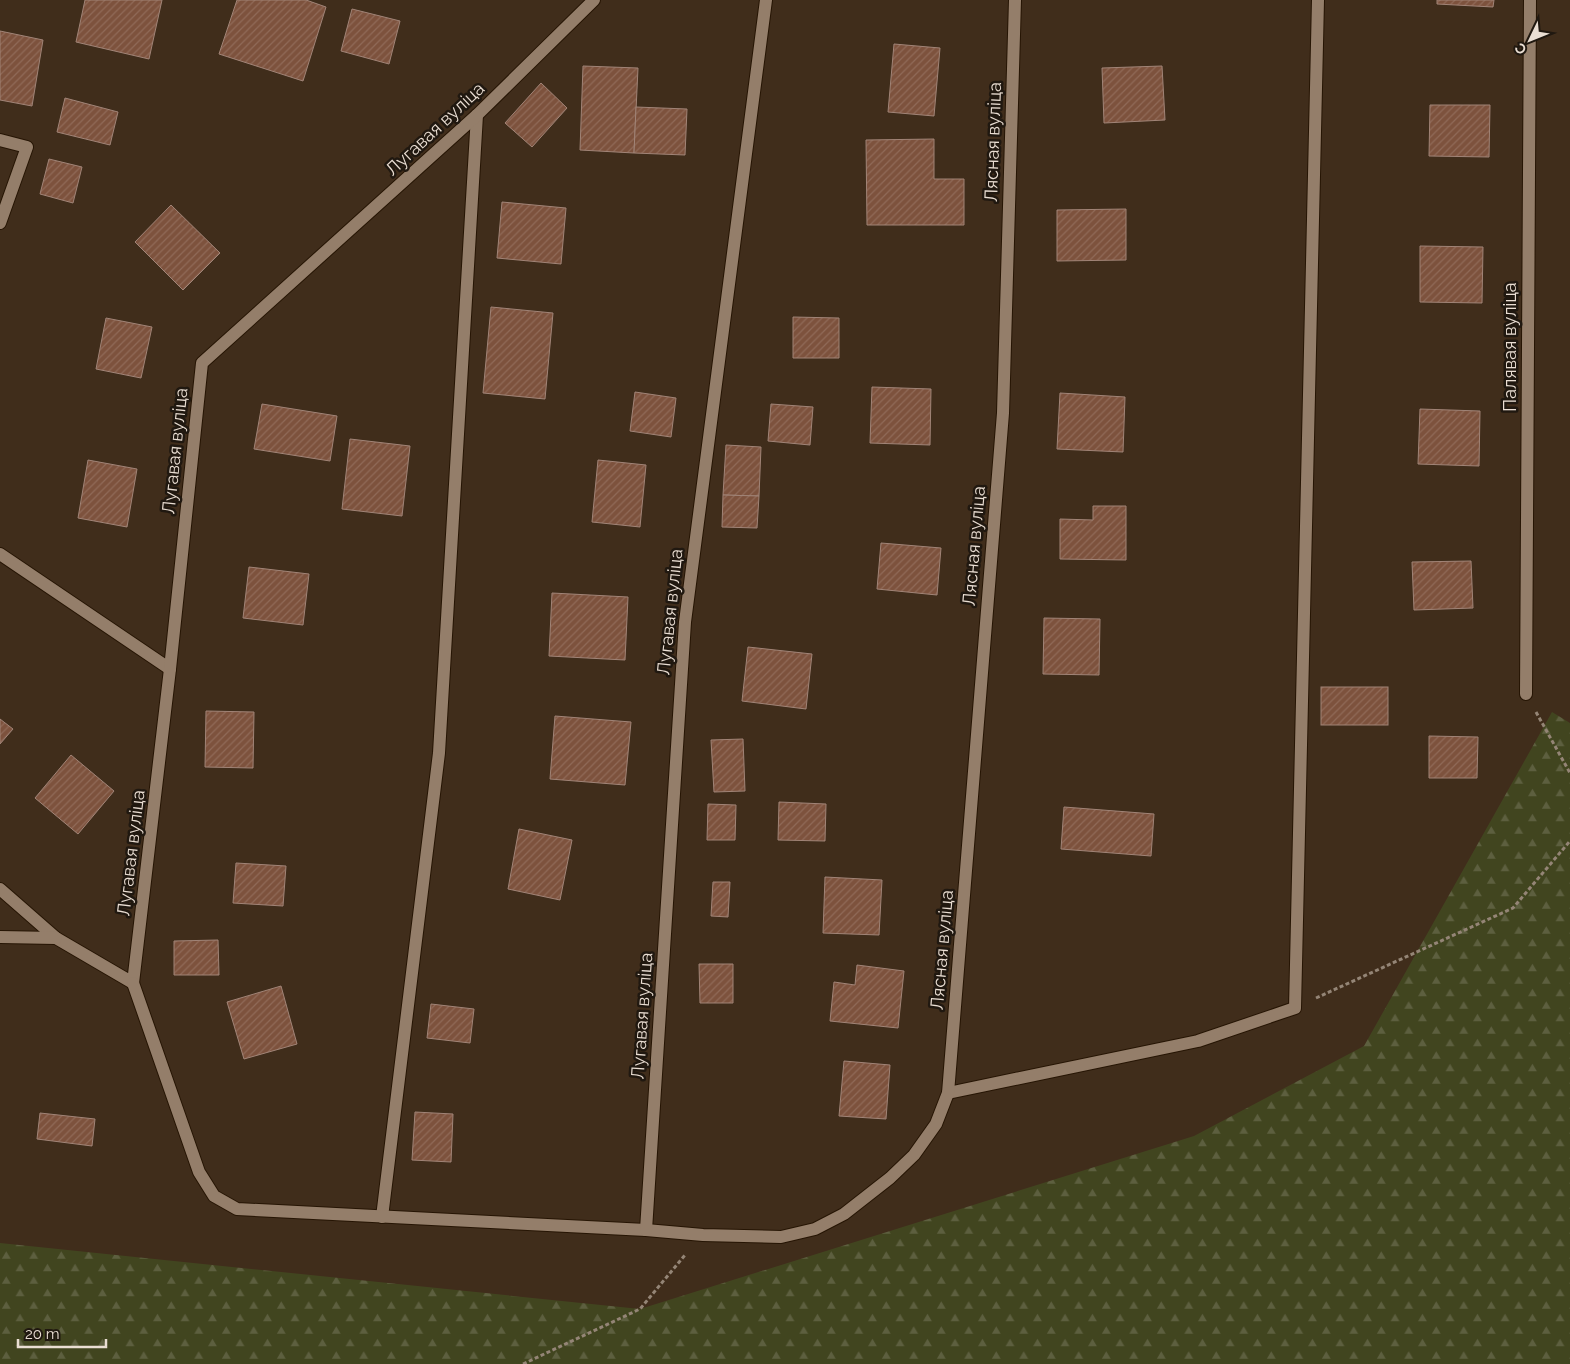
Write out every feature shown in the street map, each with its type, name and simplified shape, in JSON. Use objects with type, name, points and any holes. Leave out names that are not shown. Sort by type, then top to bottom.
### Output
[{"type":"street","name":"Лугавая вуліца","points":[[133,983],[170,669],[202,364],[477,115],[594,0]]},
{"type":"street","name":"Лугавая вуліца","points":[[646,1230],[684,622],[766,0]]},
{"type":"street","name":"Лясная вуліца","points":[[133,983],[199,1172],[214,1196],[237,1209],[781,1238],[815,1229],[844,1214],[890,1178],[914,1155],[936,1124],[948,1093],[1002,413],[1015,0]]},
{"type":"street","points":[[948,1093],[1198,1040],[1295,1008],[1318,0]]},
{"type":"street","name":"Палявая вуліца","points":[[1526,694],[1530,0]]},
{"type":"street","points":[[382,1217],[439,753],[477,115]]},
{"type":"street","points":[[0,140],[27,146],[0,223]]},
{"type":"street","points":[[0,554],[170,669]]},
{"type":"street","points":[[0,889],[56,938],[133,983]]},
{"type":"street","points":[[0,937],[56,938]]},
{"type":"path","points":[[1526,694],[1570,773]]},
{"type":"path","points":[[1295,1008],[1513,908],[1570,841]]},
{"type":"path","points":[[523,1364],[640,1309],[703,1234]]},
{"type":"green space","points":[[1552,712],[1570,723],[1570,1364],[0,1364],[0,1243],[640,1309],[1194,1136],[1364,1046]]},
{"type":"building","points":[[85,0],[162,0],[149,59],[76,42]]},
{"type":"building","points":[[237,0],[306,0],[326,7],[303,81],[219,54]]},
{"type":"building","points":[[1437,0],[1494,0],[1493,7],[1437,4]]},
{"type":"building","points":[[352,9],[400,21],[389,64],[341,51]]},
{"type":"building","points":[[0,31],[43,40],[32,106],[0,100]]},
{"type":"building","points":[[894,44],[940,48],[934,116],[888,112]]},
{"type":"building","points":[[583,66],[638,68],[634,153],[580,150]]},
{"type":"building","points":[[1162,66],[1165,120],[1104,123],[1102,68]]},
{"type":"building","points":[[541,83],[567,108],[532,147],[505,123]]},
{"type":"building","points":[[65,98],[118,112],[110,145],[57,132]]},
{"type":"building","points":[[1430,105],[1490,105],[1489,157],[1429,156]]},
{"type":"building","points":[[636,107],[687,109],[685,155],[634,153]]},
{"type":"building","points":[[934,139],[934,179],[964,179],[964,225],[867,225],[866,140]]},
{"type":"building","points":[[49,159],[82,167],[73,203],[40,194]]},
{"type":"building","points":[[502,202],[566,208],[561,264],[497,258]]},
{"type":"building","points":[[171,205],[220,253],[183,290],[135,242]]},
{"type":"building","points":[[1126,209],[1126,260],[1057,261],[1057,210]]},
{"type":"building","points":[[1420,246],[1483,247],[1482,303],[1420,302]]},
{"type":"building","points":[[491,307],[553,313],[545,399],[483,393]]},
{"type":"building","points":[[793,317],[839,318],[839,358],[793,358]]},
{"type":"building","points":[[106,318],[152,327],[141,378],[96,369]]},
{"type":"building","points":[[872,387],[931,389],[930,445],[870,443]]},
{"type":"building","points":[[635,392],[676,398],[671,437],[630,431]]},
{"type":"building","points":[[1060,393],[1125,397],[1123,452],[1057,449]]},
{"type":"building","points":[[262,404],[337,416],[330,461],[254,449]]},
{"type":"building","points":[[771,404],[813,407],[810,445],[768,441]]},
{"type":"building","points":[[1420,409],[1480,411],[1479,466],[1418,464]]},
{"type":"building","points":[[350,439],[410,446],[402,516],[342,509]]},
{"type":"building","points":[[726,445],[761,447],[759,496],[723,495]]},
{"type":"building","points":[[88,460],[137,469],[127,527],[78,518]]},
{"type":"building","points":[[598,460],[646,465],[640,527],[592,522]]},
{"type":"building","points":[[723,495],[759,496],[757,528],[722,527]]},
{"type":"building","points":[[1093,506],[1126,506],[1126,560],[1060,559],[1060,519],[1093,520]]},
{"type":"building","points":[[881,543],[941,548],[937,595],[877,589]]},
{"type":"building","points":[[1471,561],[1473,608],[1414,610],[1412,562]]},
{"type":"building","points":[[249,567],[309,574],[303,625],[243,618]]},
{"type":"building","points":[[552,593],[628,597],[625,660],[549,656]]},
{"type":"building","points":[[1044,618],[1100,619],[1099,675],[1043,674]]},
{"type":"building","points":[[748,647],[812,654],[806,709],[742,701]]},
{"type":"building","points":[[1321,687],[1388,687],[1388,725],[1321,725]]},
{"type":"building","points":[[206,711],[254,712],[253,768],[205,767]]},
{"type":"building","points":[[555,716],[631,722],[625,785],[550,779]]},
{"type":"building","points":[[0,719],[13,729],[0,744]]},
{"type":"building","points":[[1429,736],[1478,737],[1477,778],[1429,778]]},
{"type":"building","points":[[743,739],[745,791],[714,792],[711,740]]},
{"type":"building","points":[[71,755],[114,791],[78,834],[35,798]]},
{"type":"building","points":[[779,802],[826,804],[825,841],[778,840]]},
{"type":"building","points":[[708,804],[736,805],[735,840],[707,840]]},
{"type":"building","points":[[1064,807],[1154,814],[1151,856],[1061,849]]},
{"type":"building","points":[[519,829],[572,840],[560,900],[508,889]]},
{"type":"building","points":[[236,863],[286,866],[283,906],[233,903]]},
{"type":"building","points":[[825,877],[882,880],[879,935],[823,933]]},
{"type":"building","points":[[713,882],[730,882],[728,917],[711,916]]},
{"type":"building","points":[[218,940],[219,975],[174,975],[174,941]]},
{"type":"building","points":[[699,964],[733,964],[733,1003],[700,1003]]},
{"type":"building","points":[[857,965],[904,971],[898,1028],[830,1021],[834,982],[855,985]]},
{"type":"building","points":[[281,986],[297,1044],[244,1059],[227,1002]]},
{"type":"building","points":[[431,1004],[474,1009],[470,1043],[427,1038]]},
{"type":"building","points":[[844,1061],[890,1065],[886,1119],[839,1116]]},
{"type":"building","points":[[415,1112],[453,1114],[451,1162],[412,1160]]},
{"type":"building","points":[[40,1113],[95,1119],[92,1146],[37,1139]]}]
